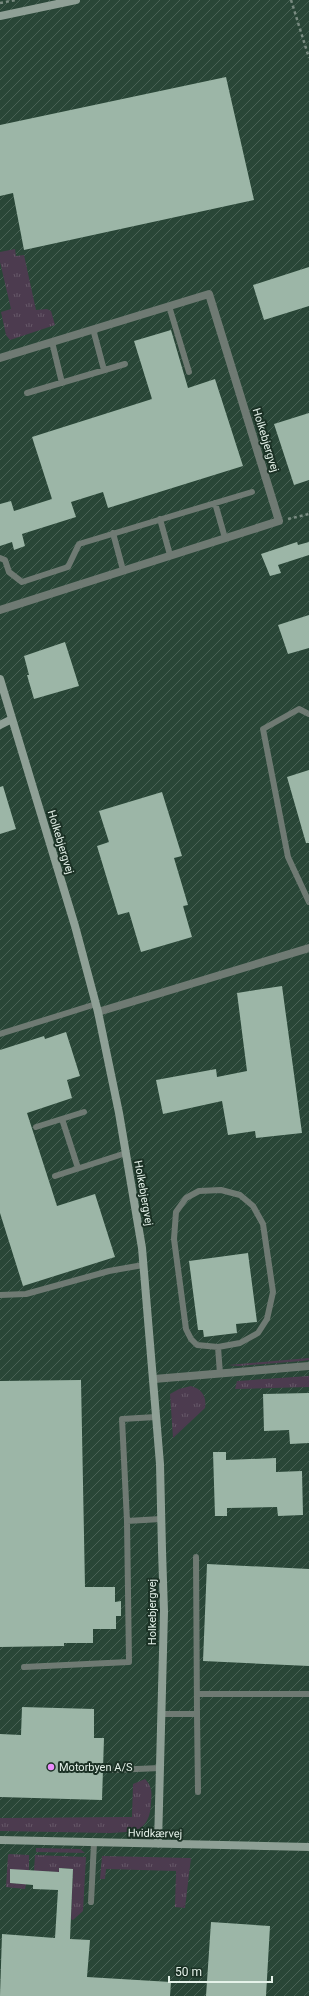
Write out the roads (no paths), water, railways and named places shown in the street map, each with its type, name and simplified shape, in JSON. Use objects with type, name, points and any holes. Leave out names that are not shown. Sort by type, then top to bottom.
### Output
[{"type":"street","points":[[0,16],[76,0]]},
{"type":"street","name":"Holkebjergvej","points":[[0,358],[209,294],[279,521],[225,538]]},
{"type":"street","points":[[0,610],[225,538]]},
{"type":"street","name":"Holkebjergvej","points":[[0,679],[74,926],[98,1012],[126,1153],[143,1264],[154,1379],[164,1612],[158,1844]]},
{"type":"street","points":[[0,724],[12,719]]},
{"type":"street","points":[[98,1012],[309,948]]},
{"type":"street","points":[[154,1379],[309,1366]]},
{"type":"street","name":"Hvidkærvej","points":[[0,1840],[309,1847]]},
{"type":"lane","points":[[169,306],[189,372]]},
{"type":"lane","points":[[93,329],[104,370]]},
{"type":"lane","points":[[52,342],[62,383]]},
{"type":"lane","points":[[28,394],[125,364]]},
{"type":"lane","points":[[0,558],[5,560],[9,572],[22,582],[68,567],[79,544],[252,492]]},
{"type":"lane","points":[[215,503],[225,538]]},
{"type":"lane","points":[[160,519],[170,555]]},
{"type":"lane","points":[[113,534],[123,570]]},
{"type":"lane","points":[[309,714],[299,709],[262,730],[288,856],[309,902]]},
{"type":"lane","points":[[0,1034],[96,1004]]},
{"type":"lane","points":[[36,1127],[84,1112]]},
{"type":"lane","points":[[62,1119],[78,1168]]},
{"type":"lane","points":[[55,1176],[126,1153]]},
{"type":"lane","points":[[221,1190],[240,1195],[253,1206],[263,1224],[273,1292],[267,1319],[258,1333],[240,1343],[218,1347],[197,1345],[191,1339],[186,1329],[174,1240],[176,1212],[186,1198],[199,1191],[221,1190]]},
{"type":"lane","points":[[0,1295],[26,1294],[109,1271],[143,1264]]},
{"type":"lane","points":[[218,1347],[220,1374]]},
{"type":"lane","points":[[24,1667],[129,1662],[127,1521],[122,1419],[156,1417]]},
{"type":"lane","points":[[127,1521],[161,1519]]},
{"type":"lane","points":[[196,1557],[198,1792]]},
{"type":"lane","points":[[197,1694],[309,1694]]},
{"type":"lane","points":[[161,1714],[197,1714]]},
{"type":"lane","points":[[114,1770],[160,1768]]},
{"type":"lane","points":[[91,1902],[94,1843]]},
{"type":"place","name":"Motorbyen A/S","points":[[51,1767]]}]
